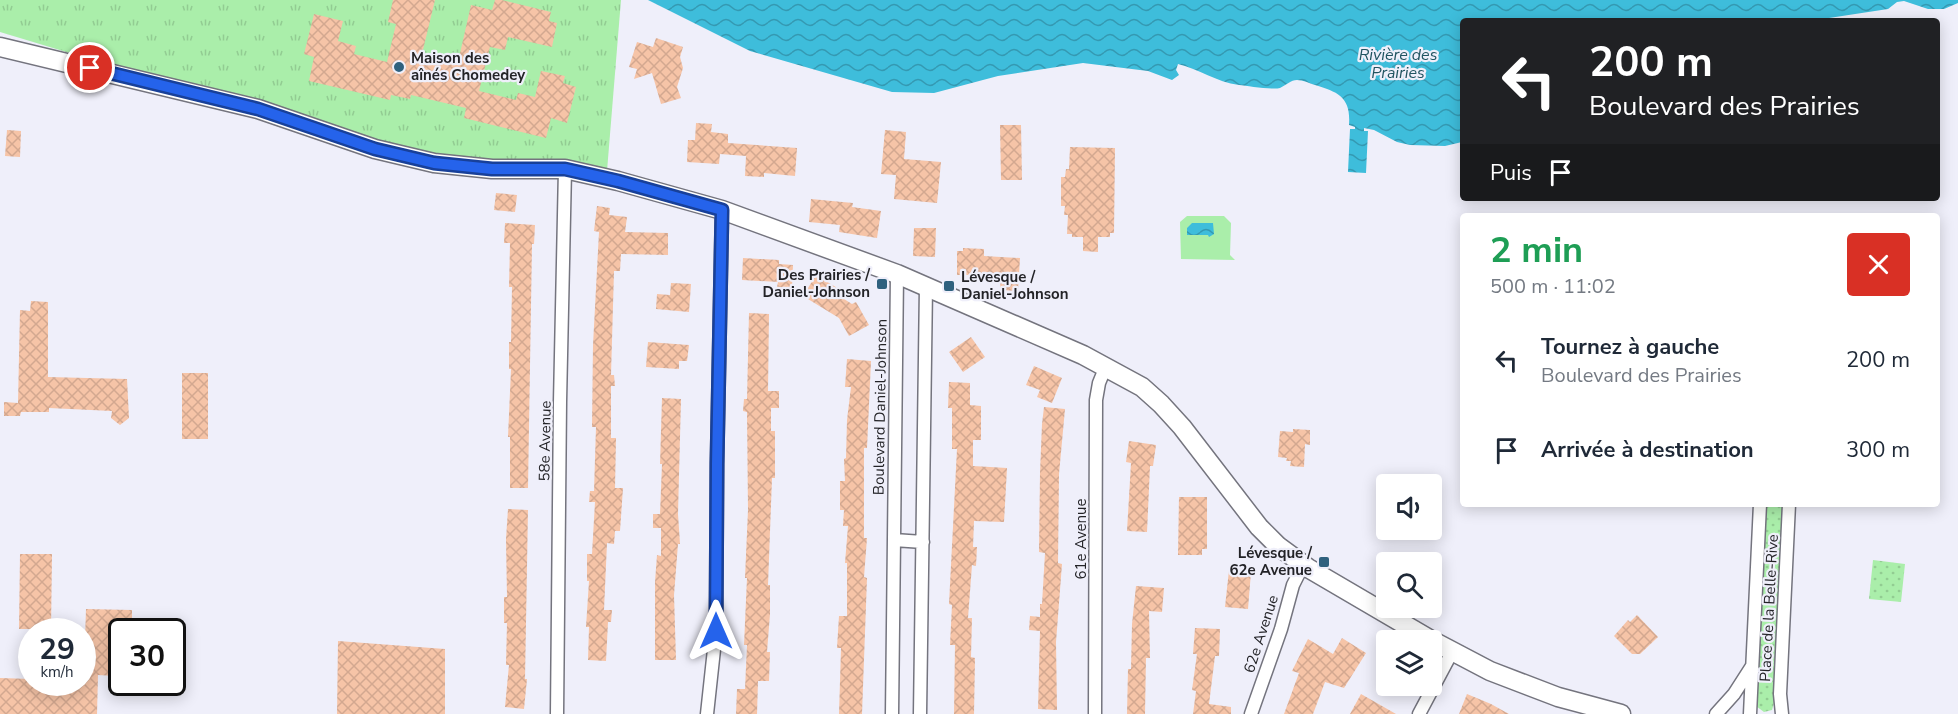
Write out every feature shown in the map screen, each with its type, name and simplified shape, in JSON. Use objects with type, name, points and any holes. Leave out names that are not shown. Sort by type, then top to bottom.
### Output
[{"type":"street","points":[[0,47],[258,109],[375,149],[434,163],[492,169],[565,169],[618,181],[722,210],[897,274],[1106,366],[1142,387],[1187,432],[1252,520],[1278,546],[1303,564],[1452,652],[1583,709],[1622,714]]},
{"type":"street","name":"58e Avenue","points":[[557,714],[565,169]]},
{"type":"street","points":[[707,714],[716,631],[722,210]]},
{"type":"street","name":"Boulevard Daniel-Johnson","points":[[892,714],[897,274]]},
{"type":"street","points":[[920,714],[926,286]]},
{"type":"street","name":"61e Avenue","points":[[1095,714],[1096,400],[1099,383],[1106,366]]},
{"type":"street","name":"Place de la Belle-Rive","points":[[1750,714],[1760,507]]},
{"type":"street","name":"Place de la Belle-Rive","points":[[1782,714],[1780,694],[1789,507]]},
{"type":"street","points":[[894,540],[922,542]]},
{"type":"street","name":"62e Avenue","points":[[1251,714],[1281,629],[1293,585],[1303,564]]},
{"type":"street","points":[[1419,714],[1452,652]]},
{"type":"street","name":"Place de la Belle-Rive","points":[[1716,714],[1734,694],[1752,665]]},
{"type":"green space","points":[[0,0],[621,0],[607,171],[434,163],[0,32]]},
{"type":"green space","points":[[1187,216],[1224,216],[1231,223],[1230,255],[1235,260],[1181,259],[1180,222]]},
{"type":"green space","points":[[1766,507],[1784,507],[1774,703],[1772,710],[1764,712],[1756,706]]},
{"type":"green space","points":[[1873,560],[1905,564],[1901,602],[1869,599]]},
{"type":"water","name":"Rivière des Prairies","points":[[648,0],[1958,0],[1958,3],[1944,9],[1928,9],[1904,1],[1897,2],[1888,9],[1829,18],[1460,18],[1460,142],[1445,146],[1410,145],[1364,128],[1364,131],[1368,131],[1366,173],[1348,172],[1350,129],[1355,129],[1355,127],[1349,125],[1348,108],[1345,102],[1331,90],[1302,80],[1293,81],[1280,88],[1266,88],[1231,83],[1178,64],[1176,70],[1179,75],[1172,80],[1148,71],[1083,63],[998,76],[934,93],[892,92],[750,51]]},
{"type":"water","points":[[1192,223],[1213,223],[1214,234],[1209,237],[1208,235],[1187,235],[1187,228]]},
{"type":"building","name":"Maison des aînés Chomedey","points":[[393,0],[435,0],[422,54],[458,62],[471,5],[492,10],[495,0],[502,0],[551,12],[549,21],[557,23],[552,47],[508,37],[505,50],[490,47],[479,91],[516,100],[518,93],[535,97],[541,71],[565,76],[563,83],[576,87],[567,123],[551,118],[546,138],[464,118],[466,108],[411,95],[410,99],[391,95],[390,100],[309,81],[314,57],[304,54],[314,14],[343,21],[338,41],[356,46],[354,54],[387,62],[396,24],[388,22]]},
{"type":"building","points":[[656,38],[683,47],[680,57],[683,68],[677,87],[681,98],[661,104],[652,73],[634,79],[637,69],[629,67],[637,42],[653,47]]},
{"type":"building","points":[[696,123],[712,124],[711,132],[728,134],[728,143],[797,148],[795,176],[764,173],[764,177],[745,176],[746,156],[720,154],[719,164],[687,162],[688,140],[695,140]]},
{"type":"building","points":[[1000,125],[1021,125],[1022,180],[1001,180]]},
{"type":"building","points":[[7,130],[21,131],[20,157],[5,156]]},
{"type":"building","points":[[885,130],[906,132],[904,159],[941,162],[937,203],[894,199],[896,175],[881,174]]},
{"type":"building","points":[[1070,147],[1115,148],[1114,233],[1110,233],[1110,237],[1098,237],[1098,252],[1083,251],[1083,237],[1072,237],[1072,234],[1067,234],[1068,215],[1064,215],[1065,206],[1061,206],[1061,177],[1065,177],[1066,169],[1069,169]]},
{"type":"building","points":[[496,193],[517,195],[515,212],[494,210]]},
{"type":"building","points":[[811,199],[853,203],[852,207],[881,211],[877,238],[839,232],[840,225],[809,222]]},
{"type":"building","points":[[597,206],[610,208],[609,215],[627,217],[625,232],[668,233],[668,255],[621,254],[620,271],[614,271],[611,375],[614,375],[615,386],[611,386],[611,438],[616,438],[615,488],[623,488],[620,531],[615,531],[614,544],[607,543],[604,610],[612,610],[611,622],[608,622],[606,661],[588,660],[589,627],[586,627],[589,581],[587,581],[587,554],[592,554],[595,502],[589,502],[590,491],[594,491],[596,427],[592,427],[593,345],[599,232],[594,231]]},
{"type":"building","points":[[505,223],[535,225],[534,244],[532,244],[528,488],[510,488],[510,437],[508,437],[512,287],[509,287],[510,243],[504,243]]},
{"type":"building","points":[[914,228],[936,228],[935,257],[913,256]]},
{"type":"building","points":[[963,248],[984,249],[984,256],[1020,258],[1018,291],[1000,290],[1001,275],[957,275],[957,251],[963,251]]},
{"type":"building","points":[[743,258],[779,260],[779,264],[793,265],[792,288],[777,287],[778,282],[742,280]]},
{"type":"building","points":[[816,275],[839,289],[836,294],[852,304],[856,302],[869,325],[849,336],[839,318],[803,296]]},
{"type":"building","points":[[671,283],[691,284],[689,312],[656,309],[657,294],[670,295]]},
{"type":"building","points":[[31,301],[48,302],[48,377],[127,379],[129,418],[120,425],[111,418],[112,411],[49,408],[49,412],[21,412],[20,416],[4,416],[4,402],[18,403],[20,310],[30,311]]},
{"type":"building","points":[[749,313],[769,314],[768,391],[779,391],[779,408],[771,408],[771,431],[775,431],[775,478],[772,478],[768,585],[770,585],[767,652],[770,652],[769,681],[758,681],[757,714],[736,714],[737,689],[745,689],[747,645],[744,645],[748,510],[747,412],[743,411],[744,399],[747,399]]},
{"type":"building","points":[[971,337],[985,357],[963,372],[949,352]]},
{"type":"building","points":[[648,342],[689,345],[687,361],[679,361],[679,369],[646,367]]},
{"type":"building","points":[[847,359],[871,361],[867,448],[864,448],[864,538],[867,538],[864,577],[867,578],[862,714],[839,714],[841,648],[837,648],[839,616],[847,616],[847,563],[845,563],[848,526],[843,526],[844,510],[840,510],[840,481],[845,481],[844,459],[846,458],[851,387],[845,387]]},
{"type":"building","points":[[1034,366],[1062,378],[1052,403],[1037,397],[1040,390],[1026,385]]},
{"type":"building","points":[[182,373],[208,373],[208,439],[182,439]]},
{"type":"building","points":[[949,382],[970,383],[970,405],[981,406],[981,440],[973,440],[973,466],[1007,468],[1004,522],[974,521],[973,547],[977,547],[976,566],[972,565],[968,618],[972,618],[971,657],[975,658],[974,714],[954,714],[955,645],[950,645],[952,605],[949,604],[957,449],[952,449],[952,408],[948,408]]},
{"type":"building","points":[[662,398],[681,399],[678,514],[680,544],[678,544],[674,595],[676,660],[655,660],[655,582],[657,555],[661,556],[661,528],[653,528],[653,514],[660,514]]},
{"type":"building","points":[[1044,407],[1065,409],[1059,474],[1058,563],[1062,564],[1056,642],[1057,710],[1038,709],[1040,631],[1029,630],[1030,616],[1040,617],[1040,604],[1042,604],[1045,553],[1039,552]]},
{"type":"building","points":[[1293,429],[1310,430],[1310,445],[1305,444],[1304,467],[1290,466],[1291,461],[1286,461],[1287,458],[1278,457],[1280,431],[1293,432]]},
{"type":"building","points":[[1129,441],[1156,445],[1153,466],[1150,466],[1147,532],[1127,531],[1131,463],[1126,462]]},
{"type":"building","points":[[1179,497],[1207,497],[1207,549],[1202,549],[1202,555],[1178,555]]},
{"type":"building","points":[[508,509],[528,510],[525,679],[527,679],[524,709],[505,707],[509,665],[506,665],[507,623],[504,623],[504,597],[507,597]]},
{"type":"building","points":[[20,554],[52,554],[51,618],[19,618]]},
{"type":"building","points":[[1229,570],[1251,572],[1248,609],[1225,607]]},
{"type":"building","points":[[1136,586],[1164,588],[1162,612],[1149,611],[1150,658],[1146,658],[1145,714],[1127,714],[1128,669],[1131,669]]},
{"type":"building","points":[[86,609],[132,610],[132,618],[108,618],[108,676],[98,675],[97,714],[0,714],[0,678],[18,679],[18,696],[96,696],[96,618],[86,618]]},
{"type":"building","points":[[1637,615],[1658,637],[1640,654],[1632,654],[1614,636],[1628,620],[1630,622]]},
{"type":"building","points":[[1195,628],[1220,629],[1219,656],[1215,656],[1209,704],[1231,707],[1231,714],[1193,714],[1196,691],[1192,690],[1197,654],[1193,654]]},
{"type":"building","points":[[1342,638],[1366,653],[1344,688],[1325,682],[1313,714],[1284,714],[1299,673],[1292,671],[1308,639],[1333,654]]},
{"type":"building","points":[[338,641],[445,649],[445,714],[337,714]]},
{"type":"building","points":[[1361,694],[1396,714],[1350,714]]},
{"type":"building","points":[[1467,694],[1491,704],[1509,714],[1459,714]]},
{"type":"place","name":"Maison des aînés Chomedey","points":[[399,67]]},
{"type":"place","name":"Des Prairies / Daniel-Johnson","points":[[882,284]]},
{"type":"place","name":"Lévesque / Daniel-Johnson","points":[[949,286]]},
{"type":"place","name":"Lévesque / 62e Avenue","points":[[1324,562]]},
{"type":"route","points":[[90,68],[258,109],[375,149],[434,163],[492,169],[565,169],[722,210],[716,631]]}]
